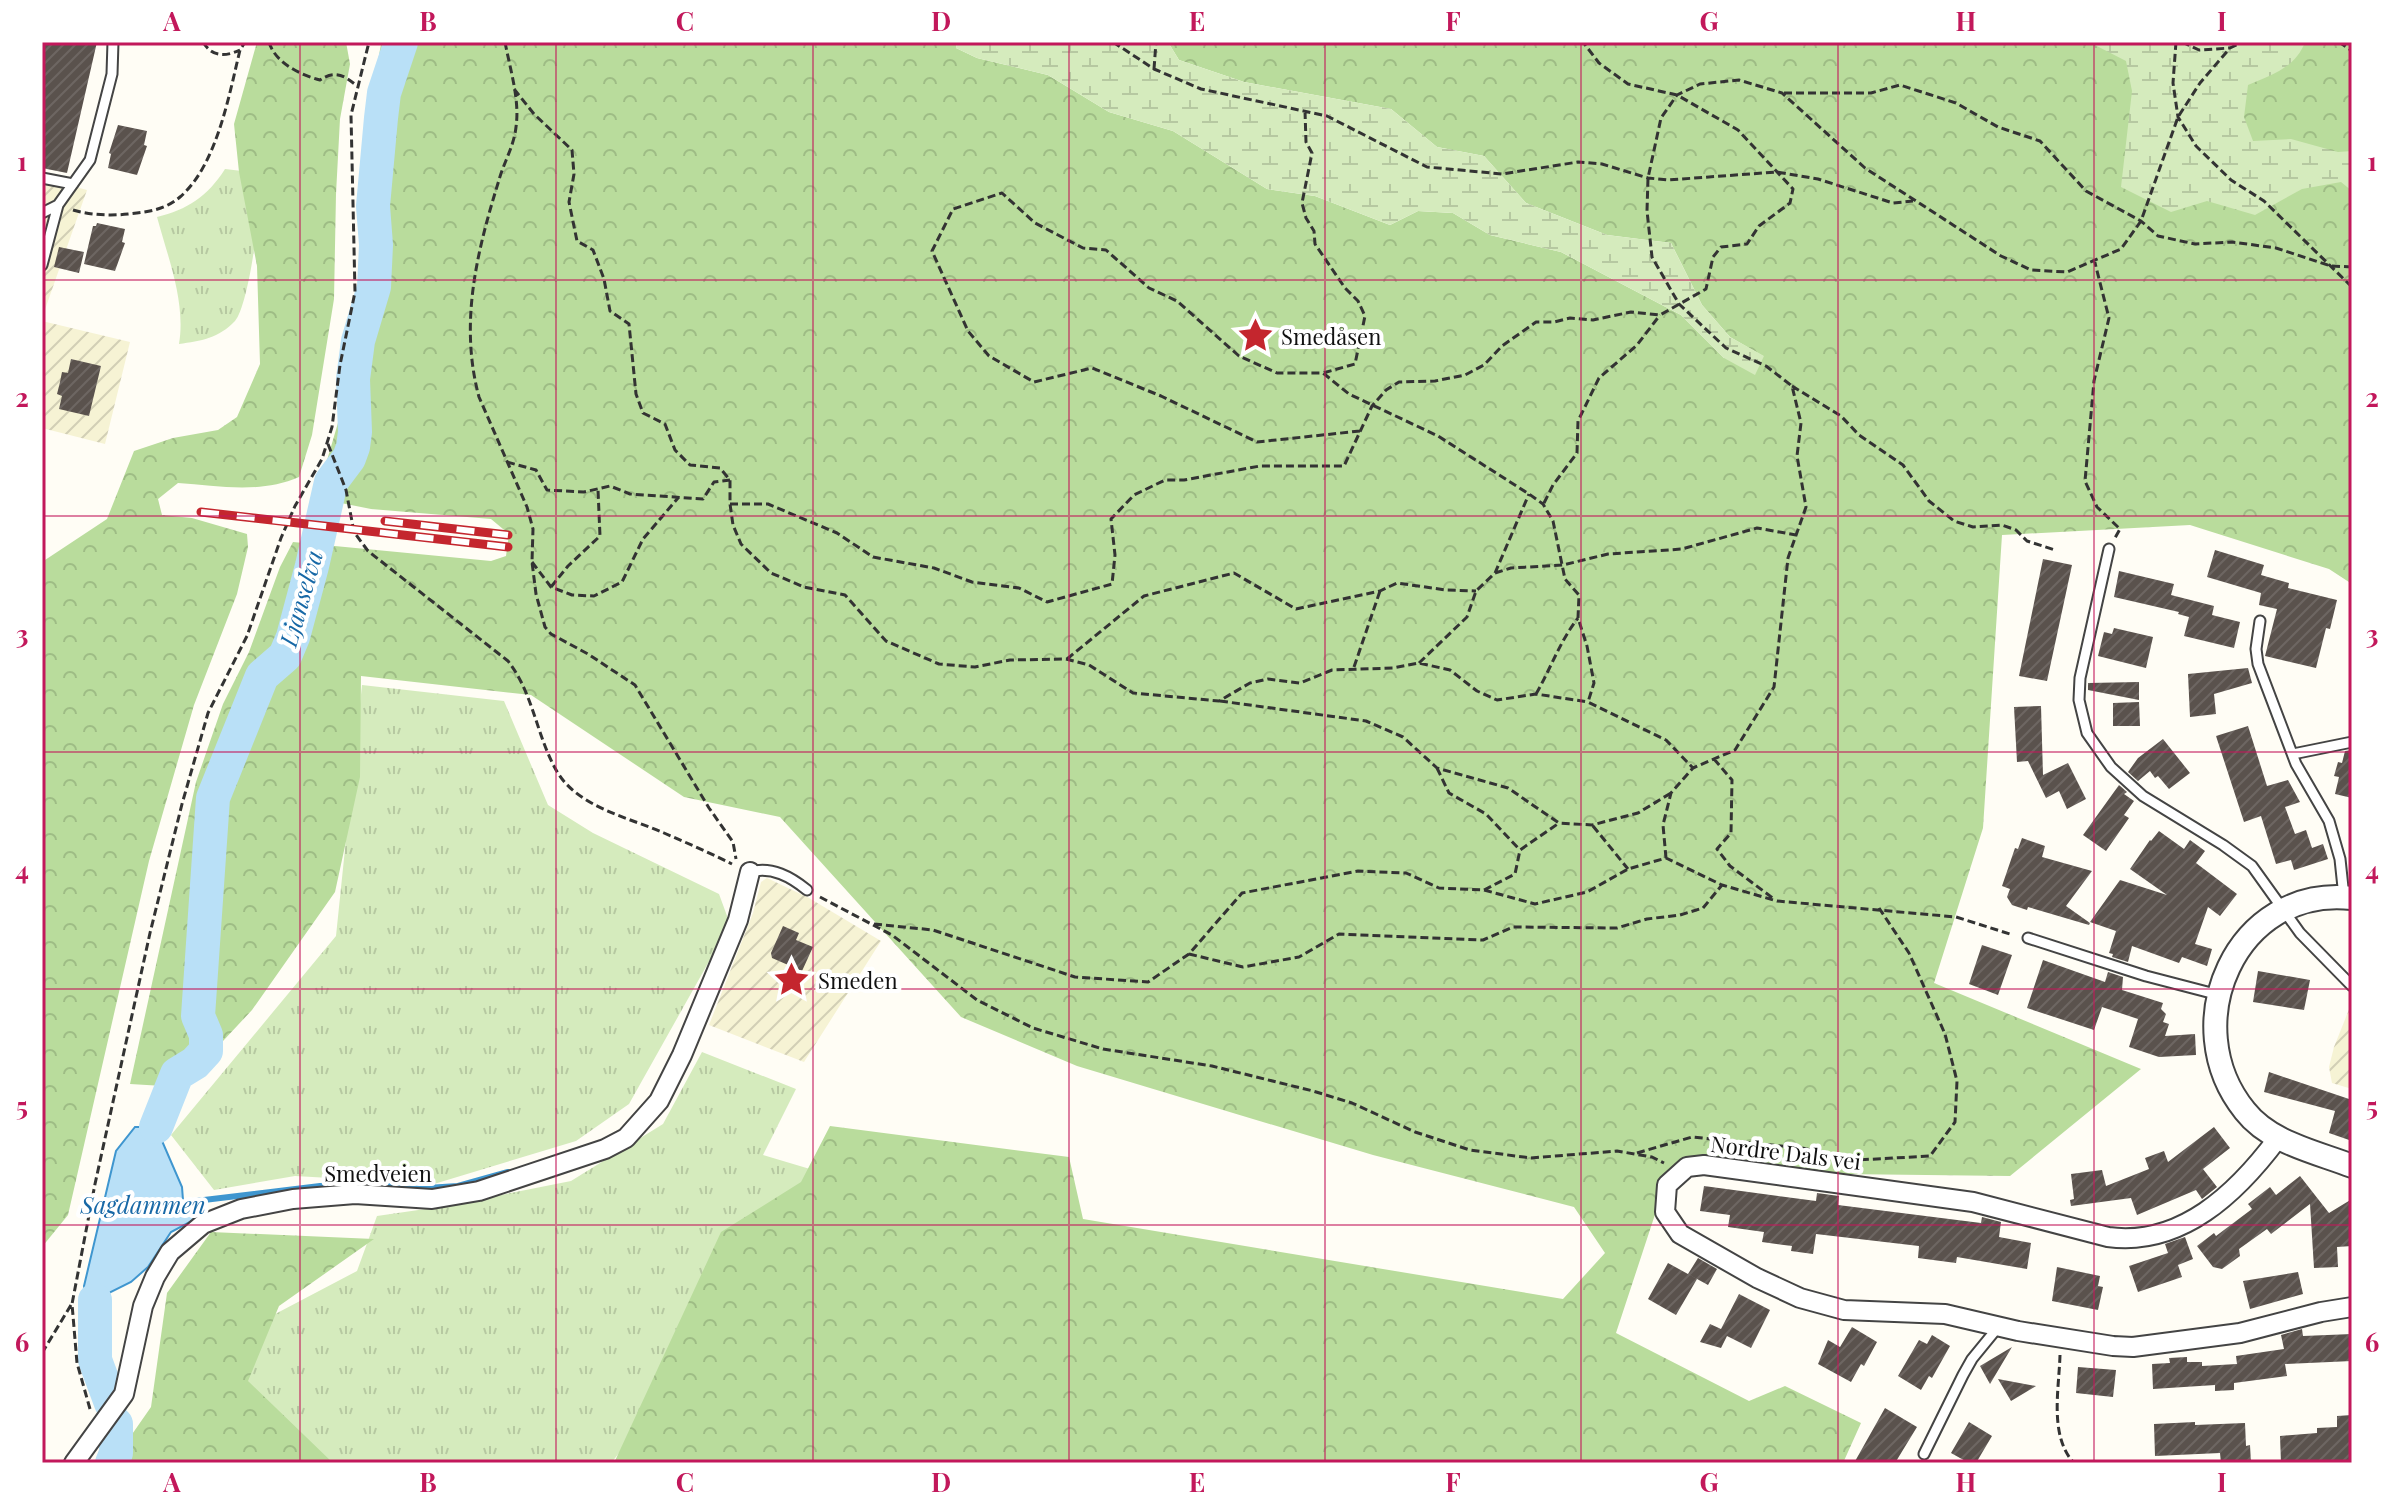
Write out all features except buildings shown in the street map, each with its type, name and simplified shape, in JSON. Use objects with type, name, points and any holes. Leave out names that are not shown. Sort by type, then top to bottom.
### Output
[{"type":"street","name":"Smedveien","points":[[74,1463],[124,1394],[143,1306],[155,1277],[170,1252],[203,1224],[241,1209],[293,1199],[355,1194],[432,1199],[479,1191],[605,1149],[626,1138],[659,1101],[682,1055],[738,920],[750,872]]},
{"type":"street","points":[[2348,898],[2312,900],[2284,911],[2273,916],[2243,943],[2230,960],[2222,979],[2215,1024],[2218,1061],[2246,1113],[2278,1138],[2352,1166]]},
{"type":"street","name":"Nordre Dals vei","points":[[2278,1138],[2258,1164],[2207,1213],[2167,1233],[2125,1240],[1973,1202],[1704,1165],[1687,1167],[1667,1185],[1665,1212],[1680,1234],[1757,1278],[1800,1298],[1844,1310],[1945,1314],[2113,1346],[2159,1344],[2240,1333],[2352,1307]]},
{"type":"lane","points":[[42,265],[58,205],[90,160],[112,74],[113,42]]},
{"type":"lane","points":[[42,178],[73,184]]},
{"type":"lane","points":[[42,213],[58,205]]},
{"type":"lane","points":[[2109,549],[2080,678],[2079,700],[2087,733],[2111,767],[2143,796],[2252,866],[2300,933],[2352,986]]},
{"type":"lane","points":[[2260,621],[2256,649],[2258,664],[2304,781],[2329,821],[2348,898]]},
{"type":"lane","points":[[2293,754],[2352,742]]},
{"type":"lane","points":[[750,872],[759,869],[791,877],[807,890]]},
{"type":"lane","points":[[2028,938],[2146,976],[2219,995]]},
{"type":"lane","points":[[1924,1454],[1972,1359],[1999,1326]]},
{"type":"path","points":[[203,42],[210,52],[217,54],[240,50]]},
{"type":"path","points":[[58,205],[78,212],[114,215],[149,212],[167,206],[181,196],[198,173],[219,132],[240,50],[245,42]]},
{"type":"path","points":[[269,42],[275,55],[301,75],[320,80],[336,73],[357,86]]},
{"type":"path","points":[[99,1428],[91,1413],[77,1363],[72,1304],[95,1184],[143,963],[208,713],[247,636],[295,506],[328,444],[355,292],[355,216],[350,135],[357,86],[369,42]]},
{"type":"path","points":[[328,444],[342,480],[354,532],[368,551],[508,661],[520,676],[549,757],[560,778],[609,811],[738,867],[733,842],[635,685],[551,634],[545,627],[532,562],[533,529],[527,507],[479,397],[470,335],[472,286],[477,258],[517,124],[505,42]]},
{"type":"path","points":[[1113,42],[1154,69],[1201,89],[1327,116],[1427,167],[1502,174],[1578,162],[1602,164],[1648,178],[1668,180],[1777,172],[1818,179],[1893,203],[1916,201]]},
{"type":"path","points":[[1154,69],[1156,42]]},
{"type":"path","points":[[1543,504],[1577,453],[1578,421],[1599,378],[1637,345],[1660,315],[1706,289],[1713,257],[1721,247],[1747,244],[1759,226],[1790,203],[1793,189],[1738,130],[1677,95],[1628,84],[1599,63],[1583,42]]},
{"type":"path","points":[[2230,48],[2199,50],[2179,42],[2173,83],[2178,117],[2204,155],[2231,180],[2264,201],[2352,287]]},
{"type":"path","points":[[1782,93],[1865,168],[2001,256],[2031,270],[2067,272],[2121,249],[2141,221],[2178,117],[2200,83],[2230,48],[2242,42]]},
{"type":"path","points":[[2339,42],[2352,51]]},
{"type":"path","points":[[2055,550],[2027,541],[2016,530],[2002,525],[1973,527],[1954,521],[1929,501],[1903,465],[1859,435],[1841,416],[1766,366],[1726,348],[1679,304],[1652,257],[1647,211],[1648,178],[1661,118],[1677,95],[1700,84],[1739,80],[1782,93],[1871,93],[1900,85],[1956,103],[1998,127],[2040,141],[2086,191],[2141,221],[2158,236],[2195,244],[2232,242],[2276,248],[2331,266],[2352,267]]},
{"type":"path","points":[[514,89],[534,114],[572,150],[574,174],[569,202],[577,241],[593,250],[604,279],[610,311],[629,324],[636,394],[643,413],[665,424],[675,450],[690,465],[720,468],[730,480],[733,525],[741,544],[771,573],[804,587],[845,595],[886,641],[939,664],[975,667],[1010,660],[1066,659],[1089,665],[1133,693],[1366,721],[1403,737],[1437,768],[1449,793],[1486,814],[1520,850]]},
{"type":"path","points":[[1305,111],[1306,142],[1312,153],[1302,203],[1314,231],[1315,244],[1358,301],[1365,316],[1355,364],[1323,373],[1277,373],[1239,356],[1177,301],[1149,288],[1106,250],[1083,248],[1035,223],[1002,193],[953,209],[932,251],[968,331],[989,356],[1034,382],[1092,368],[1161,396],[1257,442],[1360,431]]},
{"type":"path","points":[[2094,259],[2109,318],[2094,381],[2085,481],[2097,507],[2120,529],[2109,549]]},
{"type":"path","points":[[730,504],[768,504],[837,533],[873,557],[934,568],[972,582],[1019,588],[1047,602],[1112,584],[1115,555],[1111,519],[1134,495],[1165,480],[1184,480],[1260,466],[1344,466],[1372,406],[1386,390],[1399,382],[1435,381],[1465,375],[1484,365],[1502,346],[1536,322],[1570,318],[1593,320],[1631,312],[1660,315]]},
{"type":"path","points":[[1323,373],[1349,394],[1438,436],[1543,504],[1553,521],[1565,579],[1579,595],[1578,618],[1594,683],[1588,702]]},
{"type":"path","points":[[1437,768],[1508,788],[1559,823],[1592,825],[1638,813],[1671,793],[1693,768],[1735,750],[1774,687],[1788,558],[1806,507],[1797,456],[1801,423],[1792,386]]},
{"type":"path","points":[[507,462],[536,470],[547,490],[584,492],[610,486],[630,494],[703,499],[714,482],[730,480]]},
{"type":"path","points":[[551,587],[600,536],[598,489]]},
{"type":"path","points":[[1419,663],[1467,617],[1476,591],[1495,573],[1529,494]]},
{"type":"path","points":[[532,562],[551,587],[572,595],[594,596],[622,582],[643,539],[678,498]]},
{"type":"path","points":[[1495,573],[1511,568],[1563,565],[1608,554],[1682,549],[1757,528],[1796,535]]},
{"type":"path","points":[[1066,659],[1144,596],[1234,573],[1296,609],[1380,591],[1397,583],[1476,591]]},
{"type":"path","points":[[1354,669],[1380,591]]},
{"type":"path","points":[[1536,694],[1553,664],[1563,637],[1578,618]]},
{"type":"path","points":[[1219,701],[1250,683],[1268,679],[1300,683],[1332,670],[1393,668],[1419,663],[1450,670],[1477,691],[1497,700],[1536,694],[1588,702],[1666,740],[1693,768]]},
{"type":"path","points":[[1714,759],[1732,780],[1731,833],[1717,849],[1730,866],[1777,901]]},
{"type":"path","points":[[1666,858],[1663,825],[1671,793]]},
{"type":"path","points":[[1484,890],[1515,874],[1520,850],[1559,823]]},
{"type":"path","points":[[1592,825],[1628,869]]},
{"type":"path","points":[[874,924],[933,930],[1075,977],[1148,982],[1189,954],[1242,893],[1358,871],[1406,873],[1439,888],[1484,890],[1535,904],[1587,892],[1628,869],[1666,858],[1722,885],[1777,901],[1956,917],[2028,938]]},
{"type":"path","points":[[1189,954],[1243,967],[1299,957],[1339,934],[1483,940],[1513,927],[1617,928],[1703,908],[1722,885]]},
{"type":"path","points":[[807,890],[852,916],[874,924],[919,954],[977,1000],[1033,1028],[1135,1056],[1212,1066],[1313,1091],[1352,1103],[1415,1132],[1470,1150],[1531,1158],[1617,1151],[1687,1167]]},
{"type":"path","points":[[1635,1154],[1692,1137],[1802,1148],[1857,1160],[1930,1156],[1955,1122],[1957,1081],[1945,1034],[1909,953],[1879,908]]},
{"type":"path","points":[[42,1353],[72,1304]]},
{"type":"path","points":[[2061,1336],[2058,1428],[2062,1446],[2074,1463]]},
{"type":"shaded area","points":[[42,178],[87,190],[42,318]]},
{"type":"shaded area","points":[[42,321],[130,342],[105,444],[42,428]]},
{"type":"shaded area","name":"Smeden","points":[[767,878],[809,898],[881,941],[804,1062],[709,1025],[753,913],[761,882]]},
{"type":"shaded area","points":[[2352,1002],[2352,1089],[2332,1083],[2329,1067]]},
{"type":"green space","points":[[257,42],[346,42],[350,64],[340,119],[334,299],[312,435],[299,477],[254,487],[178,483],[158,499],[162,515],[192,518],[247,534],[248,547],[237,594],[194,705],[149,861],[68,1215],[42,1247],[42,562],[107,519],[134,451],[173,438],[218,430],[237,417],[260,364],[257,266],[239,172],[234,124]]},
{"type":"green space","points":[[957,42],[956,48],[977,58],[1048,75],[1109,112],[1173,131],[1267,189],[1315,196],[1390,225],[1418,211],[1453,213],[1490,235],[1561,252],[1681,315],[1724,358],[1763,356],[1730,337],[1702,305],[1671,243],[1607,235],[1526,203],[1484,156],[1437,147],[1391,109],[1244,82],[1179,60],[1168,42],[2352,42],[2352,584],[2329,569],[2190,525],[2002,535],[1983,828],[1934,983],[2141,1069],[2010,1176],[1669,1172],[1616,1333],[1749,1401],[1785,1386],[1861,1423],[1843,1463],[614,1463],[721,1232],[801,1182],[830,1126],[1069,1157],[1083,1219],[1563,1299],[1605,1253],[1574,1207],[1373,1155],[1077,1066],[961,1017],[780,817],[684,797],[531,695],[361,676],[360,777],[335,892],[252,1010],[180,1087],[130,1084],[196,782],[223,704],[249,652],[280,567],[293,542],[491,561],[506,556],[509,534],[491,519],[371,509],[321,499],[320,484],[345,399],[356,336],[364,252],[366,129],[381,44]]},
{"type":"green space","points":[[957,42],[1168,42],[1179,60],[1244,82],[1391,109],[1437,147],[1484,156],[1526,203],[1607,235],[1671,243],[1702,305],[1730,337],[1764,356],[1755,375],[1724,358],[1681,315],[1561,252],[1490,235],[1453,213],[1418,211],[1390,225],[1315,196],[1267,189],[1173,131],[1109,112],[1048,75],[977,58],[956,48]]},
{"type":"green space","points":[[2089,42],[2305,42],[2289,64],[2248,85],[2244,117],[2253,141],[2291,139],[2338,152],[2352,151],[2352,191],[2341,182],[2302,189],[2255,215],[2207,201],[2171,212],[2121,187],[2132,91],[2126,61]]},
{"type":"green space","points":[[225,169],[242,171],[257,205],[255,246],[244,300],[235,321],[223,331],[202,340],[179,344],[178,296],[157,217],[196,200]]},
{"type":"green space","points":[[362,685],[504,701],[548,805],[593,833],[719,894],[730,924],[629,1104],[576,1141],[434,1184],[295,1176],[214,1190],[171,1135],[336,936]]},
{"type":"green space","points":[[702,1052],[796,1089],[763,1155],[820,1172],[690,1365],[611,1463],[312,1463],[242,1396],[260,1322],[357,1271],[377,1216],[446,1206],[571,1181],[663,1124]]},
{"type":"green space","points":[[211,1232],[374,1239],[279,1306],[248,1381],[333,1463],[112,1463],[151,1407],[167,1293]]},
{"type":"water","name":"Sagdammen","points":[[135,1127],[156,1127],[182,1187],[183,1200],[205,1214],[171,1232],[148,1267],[131,1282],[95,1300],[85,1295],[84,1286],[116,1151]]},
{"type":"waterway","name":"Ljanselva","points":[[156,1127],[177,1074],[195,1063],[206,1051],[206,1035],[198,1016],[213,798],[262,676],[285,656],[293,637],[331,482],[349,458],[353,447],[353,379],[358,341],[374,287],[376,245],[373,206],[381,118],[384,93],[401,42]]},
{"type":"waterway","points":[[179,1203],[320,1186],[372,1184],[411,1189],[458,1186],[508,1172]]},
{"type":"waterway","name":"Ljanselva","points":[[95,1300],[95,1360],[111,1403]]},
{"type":"waterway","name":"Ljanselva","points":[[112,1463],[116,1453],[116,1424]]},
{"type":"railway","points":[[201,512],[508,547]]},
{"type":"railway","points":[[385,521],[508,535]]},
{"type":"place","name":"Smedåsen","points":[[1255,336]]},
{"type":"place","name":"Smeden","points":[[792,980]]}]
